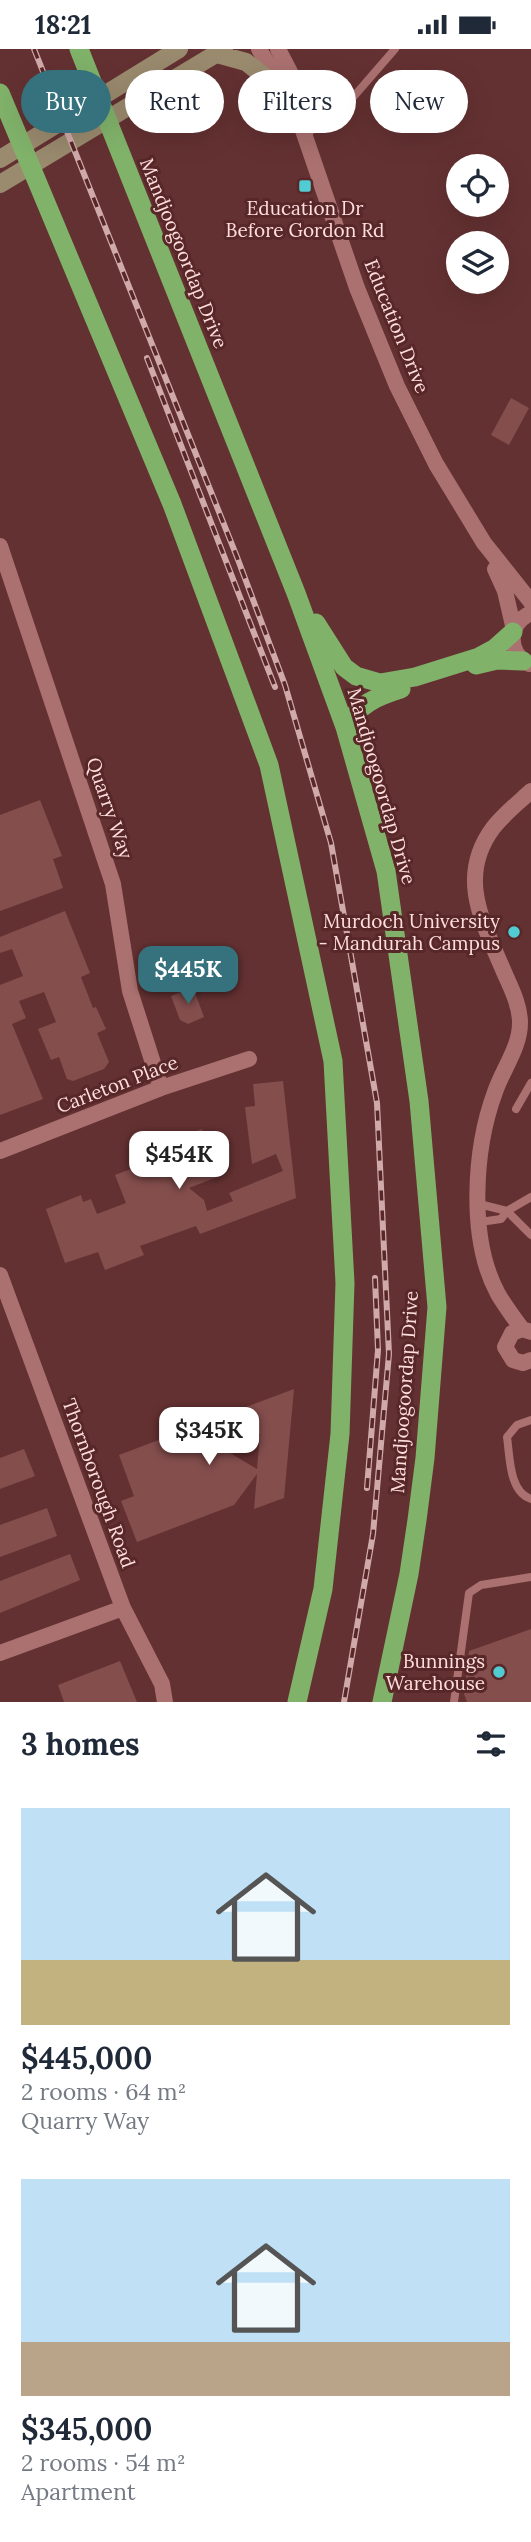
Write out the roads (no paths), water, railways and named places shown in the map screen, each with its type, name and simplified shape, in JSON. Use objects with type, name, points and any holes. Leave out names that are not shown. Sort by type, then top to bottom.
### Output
[{"type":"highway","name":"Mandjoogoordap Drive","points":[[79,49],[296,593],[345,727],[386,871],[418,1088],[437,1307],[425,1458],[417,1520],[409,1574],[382,1702]]},
{"type":"highway","points":[[0,93],[172,504],[269,765],[333,1061],[345,1283],[340,1434],[323,1589],[297,1702]]},
{"type":"highway","points":[[296,593],[344,667],[356,676],[380,683],[415,677],[479,657],[502,644],[513,631]]},
{"type":"highway","points":[[345,727],[360,706],[370,699],[485,663],[527,663]]},
{"type":"main road","points":[[0,159],[179,49]]},
{"type":"main road","points":[[0,184],[221,51],[246,62],[256,70]]},
{"type":"street","name":"Education Drive","points":[[259,49],[271,70]]},
{"type":"street","name":"Education Drive","points":[[278,49],[289,70]]},
{"type":"street","name":"Education Drive","points":[[304,135],[357,288],[397,386],[436,464],[484,543],[531,602]]},
{"type":"street","name":"Education Drive","points":[[484,543],[505,591],[514,648],[527,663]]},
{"type":"street","name":"Quarry Way","points":[[0,546],[113,884],[130,991],[161,1087]]},
{"type":"street","points":[[513,631],[518,622],[531,613]]},
{"type":"street","points":[[530,1363],[513,1360],[506,1352],[508,1336],[526,1330],[498,1294],[483,1249],[479,1204],[482,1136],[495,1091],[516,1043],[520,1025],[516,1003],[477,909],[475,873],[480,853],[490,832],[531,791]]},
{"type":"street","name":"Carleton Place","points":[[0,1151],[161,1087],[249,1059]]},
{"type":"street","name":"Thornborough Road","points":[[0,1275],[123,1608],[162,1684],[164,1702]]},
{"type":"street","points":[[0,1653],[123,1608]]},
{"type":"lane","points":[[304,135],[349,103],[395,49]]},
{"type":"lane","points":[[516,1109],[531,1083]]},
{"type":"lane","points":[[480,1222],[501,1219],[508,1211],[531,1197]]},
{"type":"lane","points":[[479,1204],[508,1211],[531,1235]]},
{"type":"lane","points":[[531,1420],[517,1425],[507,1437],[516,1487],[521,1495],[531,1499]]},
{"type":"lane","points":[[454,1702],[469,1593],[481,1585],[531,1577]]},
{"type":"railway","points":[[34,49],[237,557],[285,685],[331,843],[377,1103],[389,1354],[373,1534],[344,1702]]},
{"type":"railway","points":[[147,358],[275,687]]},
{"type":"railway","points":[[367,1488],[378,1350],[375,1278]]},
{"type":"place","name":"Education Dr Before Gordon Rd","points":[[305,186]]},
{"type":"place","name":"Murdoch University - Mandurah Campus","points":[[514,932]]},
{"type":"place","name":"Bunnings Warehouse","points":[[499,1672]]}]
